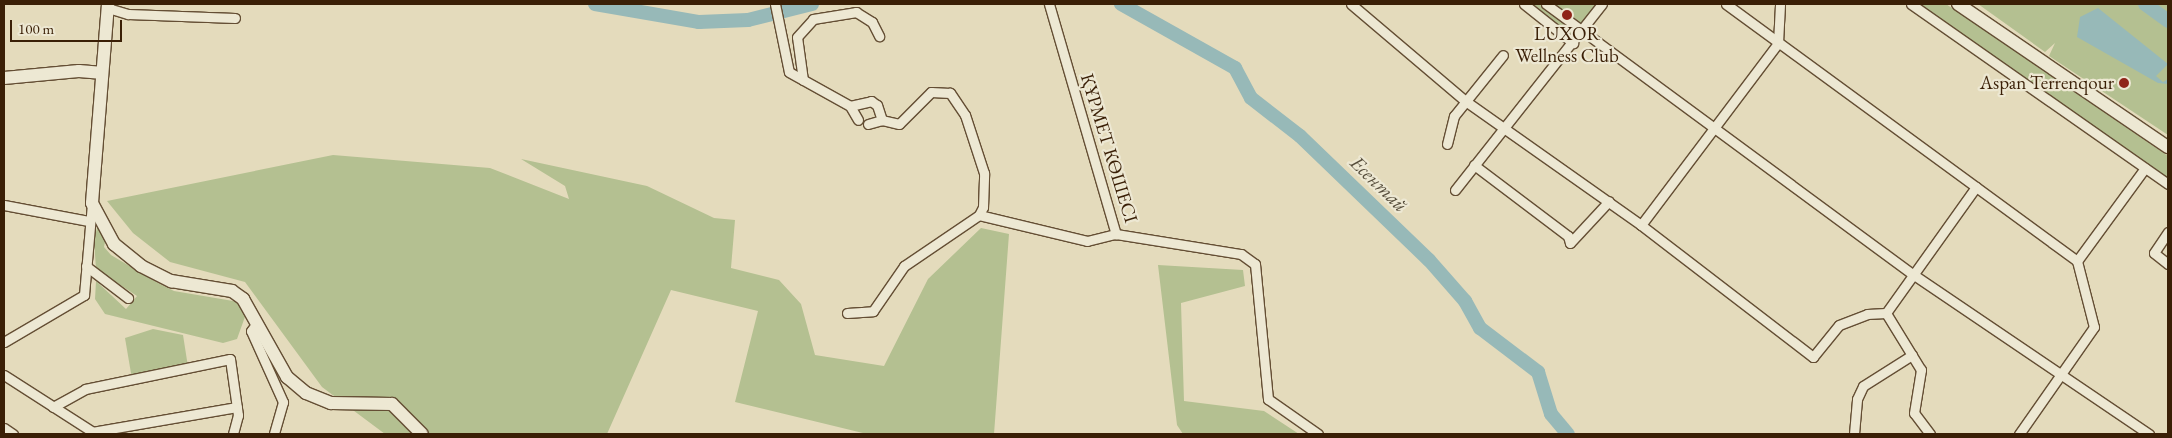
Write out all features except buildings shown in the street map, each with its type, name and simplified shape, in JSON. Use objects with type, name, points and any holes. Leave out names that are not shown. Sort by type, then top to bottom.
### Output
[{"type":"street","points":[[776,4],[789,72],[850,106],[858,120]]},
{"type":"street","name":"ҚҰРМЕТ КӨШЕСІ","points":[[1049,4],[1116,234],[1241,254],[1255,264],[1268,399],[1318,434]]},
{"type":"street","points":[[1351,4],[1464,100],[1609,201],[1812,357],[1839,325],[1867,314],[1886,313]]},
{"type":"street","points":[[1524,4],[1573,43]]},
{"type":"street","points":[[1546,4],[1715,132],[1914,275],[2059,375],[2149,434]]},
{"type":"street","points":[[1455,190],[1502,128],[1582,32],[1602,4]]},
{"type":"street","points":[[1726,4],[1778,44],[2077,261],[2094,327],[2019,434]]},
{"type":"street","points":[[1641,225],[1715,132],[1778,44],[1780,4]]},
{"type":"street","points":[[1911,4],[2168,184]]},
{"type":"street","points":[[1958,4],[2168,147]]},
{"type":"street","points":[[4,342],[84,295],[100,73],[108,6],[128,14],[235,18]]},
{"type":"street","points":[[803,80],[797,37],[813,19],[856,12],[872,22],[879,36]]},
{"type":"street","points":[[1447,144],[1452,121],[1464,100],[1502,55]]},
{"type":"street","points":[[4,78],[79,71],[100,73]]},
{"type":"street","points":[[868,124],[882,120],[899,124],[931,92],[950,93],[965,115],[984,172],[979,216]]},
{"type":"street","points":[[850,106],[871,101],[878,105],[882,120]]},
{"type":"street","points":[[1474,164],[1568,236],[1570,243],[1609,201]]},
{"type":"street","points":[[2077,261],[2145,168]]},
{"type":"street","points":[[1886,313],[1976,187]]},
{"type":"street","points":[[92,203],[114,244],[141,266],[171,281],[232,291],[243,299],[287,377],[306,393],[331,403],[392,404],[422,434]]},
{"type":"street","points":[[4,205],[89,221]]},
{"type":"street","points":[[847,313],[873,311],[904,266],[979,216],[1087,241],[1116,234]]},
{"type":"street","points":[[2168,232],[2154,253],[2168,264]]},
{"type":"street","points":[[86,266],[128,298]]},
{"type":"street","points":[[1886,313],[1921,370],[1914,413],[1930,434]]},
{"type":"street","points":[[257,323],[252,331],[283,402],[274,434]]},
{"type":"street","points":[[1854,434],[1857,398],[1864,386],[1912,355]]},
{"type":"street","points":[[53,407],[85,389],[230,358],[237,407],[232,434]]},
{"type":"street","points":[[4,375],[94,433],[237,407]]},
{"type":"street","points":[[4,428],[13,434]]},
{"type":"green space","name":"LUXOR Wellness Club","points":[[1532,4],[1596,4],[1572,36]]},
{"type":"green space","points":[[1917,4],[1946,4],[2168,156],[2168,178]]},
{"type":"green space","points":[[1978,4],[2167,4],[2168,135],[2049,56],[2055,43],[2045,52]]},
{"type":"green space","points":[[333,155],[490,168],[569,199],[565,186],[521,159],[647,186],[714,218],[735,220],[731,268],[779,280],[801,304],[815,355],[884,366],[928,279],[981,228],[1009,234],[994,434],[867,434],[735,402],[758,311],[671,290],[607,434],[385,434],[322,387],[245,282],[170,262],[133,233],[107,201]]},
{"type":"green space","points":[[98,224],[106,237],[104,247],[111,255],[158,283],[174,291],[239,302],[246,314],[237,339],[223,343],[105,314],[95,299],[96,281],[126,309],[137,296],[96,269],[94,240]]},
{"type":"green space","points":[[1158,265],[1243,270],[1245,286],[1181,303],[1184,401],[1264,411],[1299,434],[1183,434],[1177,425]]},
{"type":"green space","points":[[153,329],[183,335],[188,367],[132,379],[125,338]]},
{"type":"water","points":[[2098,8],[2168,64],[2156,76],[2163,82],[2168,79],[2168,84],[2158,83],[2077,37],[2080,17]]},
{"type":"waterway","name":"Есентай","points":[[595,4],[699,22],[748,20],[812,4]]},
{"type":"waterway","name":"Есентай","points":[[1121,4],[1235,68],[1251,98],[1300,136],[1429,260],[1465,301],[1480,328],[1538,372],[1551,414],[1568,434]]},
{"type":"waterway","points":[[2145,4],[2168,21]]},
{"type":"place","name":"LUXOR Wellness Club","points":[[1567,15]]},
{"type":"place","name":"Aspan Terrenqour","points":[[2124,83]]}]
